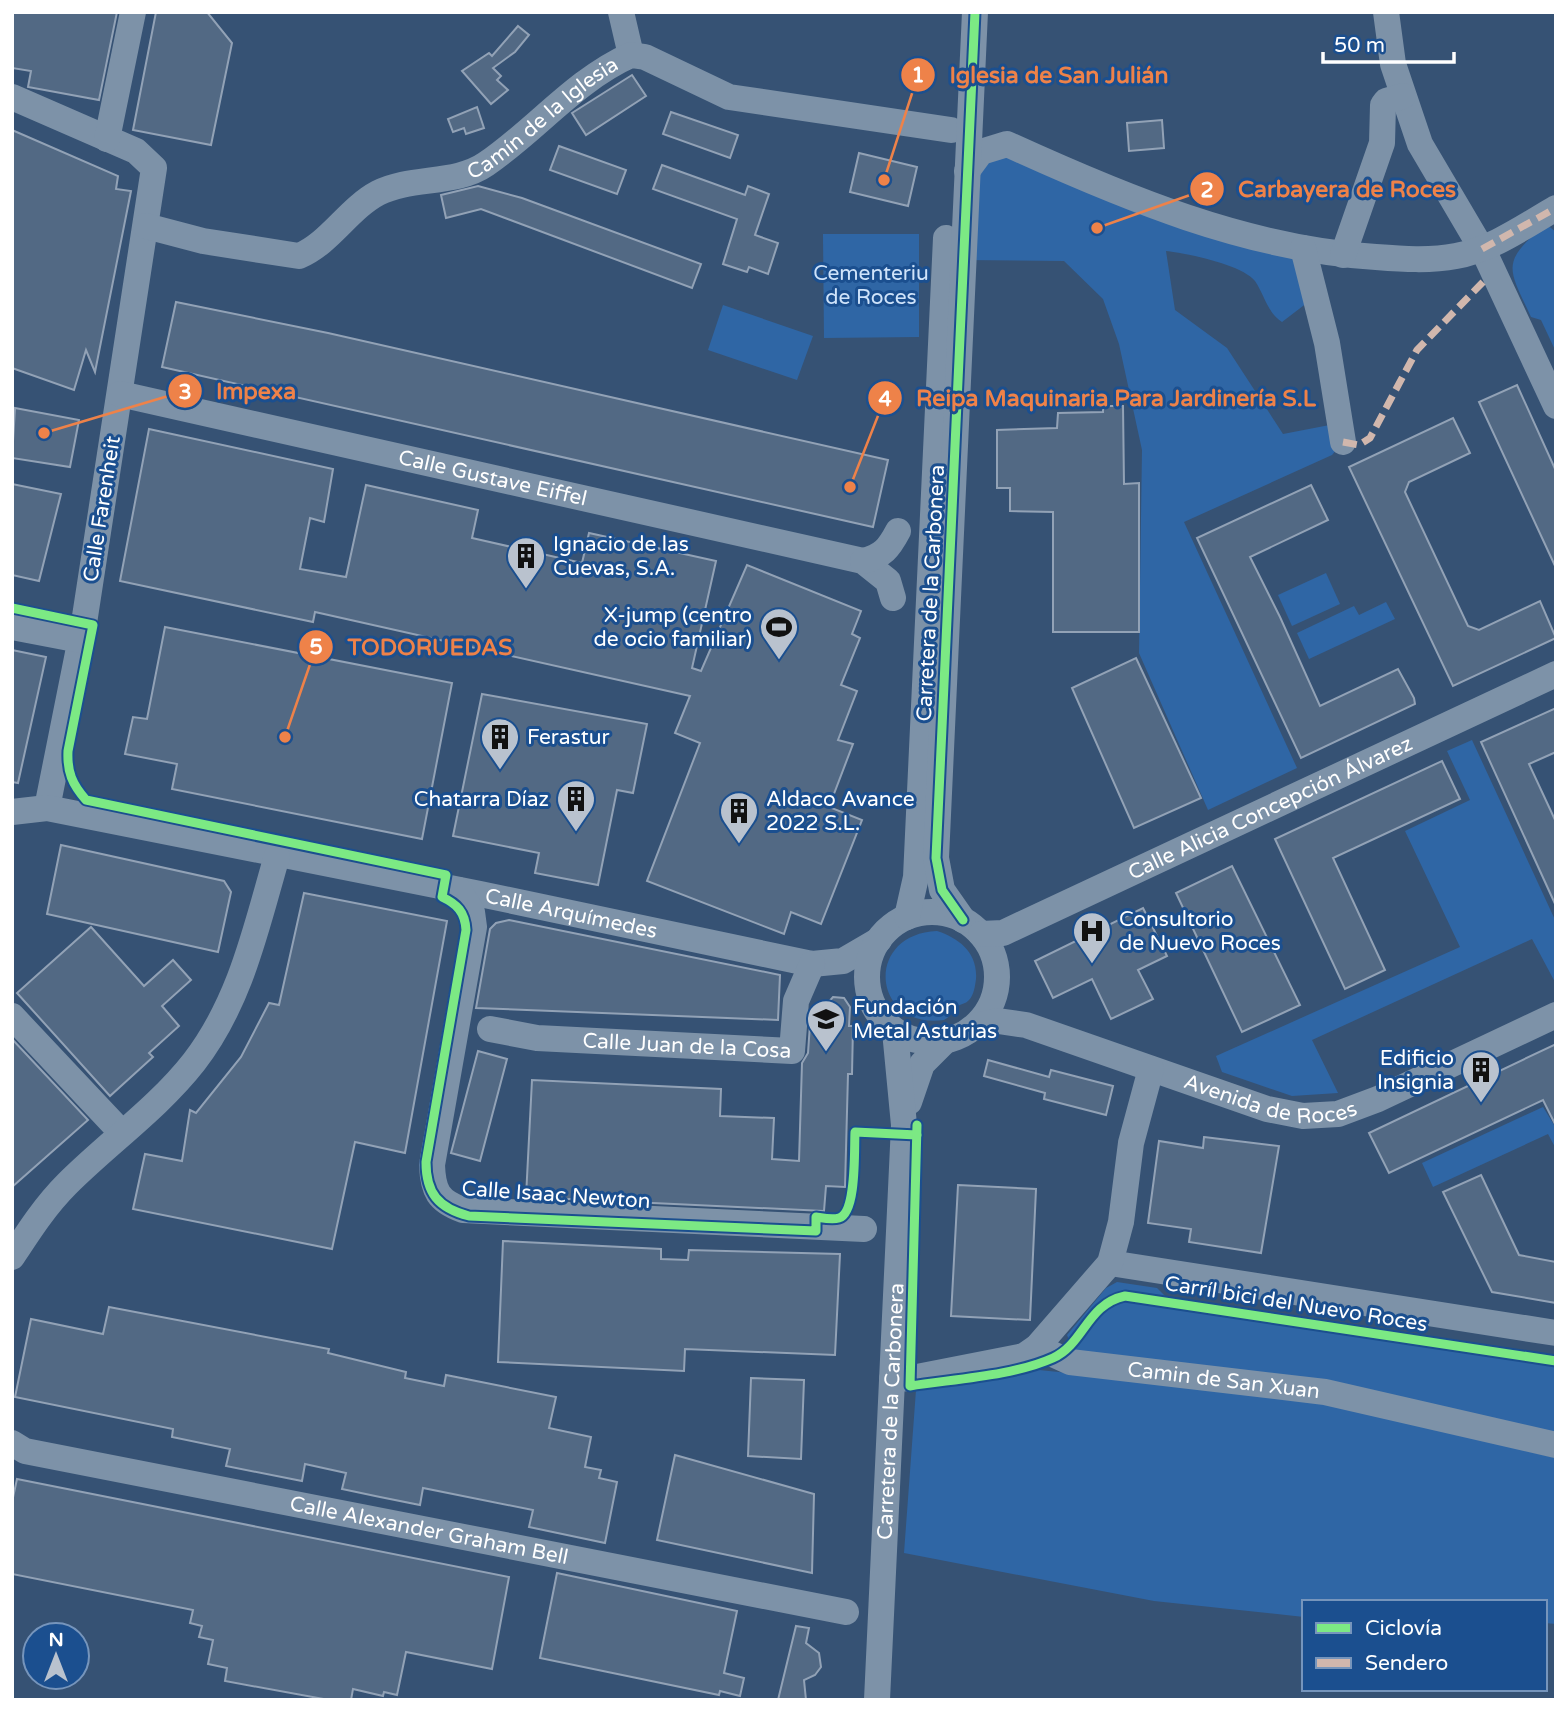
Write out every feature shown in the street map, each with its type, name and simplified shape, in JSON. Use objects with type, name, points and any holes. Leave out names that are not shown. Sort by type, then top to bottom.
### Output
[{"type":"street","points":[[12,97],[107,139],[133,12]]},
{"type":"street","points":[[621,12],[631,55]]},
{"type":"street","name":"Carretera de la Carbonera","points":[[907,918],[916,877],[957,12]]},
{"type":"street","points":[[967,171],[975,12]]},
{"type":"street","points":[[1386,12],[1393,64],[1420,144],[1482,249],[1556,405]]},
{"type":"street","name":"Camín de la Iglesia","points":[[146,226],[203,242],[299,256],[311,251],[355,209],[378,193],[403,184],[468,172],[485,165],[549,109],[631,55],[645,57],[729,97],[951,130]]},
{"type":"street","points":[[1343,255],[1382,143],[1383,106],[1386,101],[1403,96]]},
{"type":"street","name":"Calle Farenheit","points":[[47,808],[80,640],[154,167],[136,151],[107,139]]},
{"type":"street","points":[[967,171],[981,152],[1006,144],[1156,209],[1303,248],[1343,255],[1412,259],[1454,257],[1482,249],[1556,208]]},
{"type":"street","name":"Carretera de la Carbonera","points":[[967,171],[936,858],[942,890],[972,927]]},
{"type":"street","points":[[1303,248],[1327,343],[1343,442]]},
{"type":"street","name":"Calle Gustave Eiffel","points":[[120,394],[863,561],[888,581],[893,598]]},
{"type":"street","points":[[863,561],[878,557],[888,549],[898,531]]},
{"type":"street","points":[[12,627],[80,640]]},
{"type":"street","name":"Calle Alicia Concepción Álvarez","points":[[972,927],[1003,933],[1556,674]]},
{"type":"street","name":"Calle Arquímedes","points":[[12,812],[47,808],[276,856],[506,899],[812,964],[843,961],[879,940]]},
{"type":"street","points":[[224,844],[252,866],[267,892]]},
{"type":"street","points":[[12,1257],[39,1216],[193,1063],[226,1013],[240,985],[276,856]]},
{"type":"street","points":[[267,892],[285,876],[315,863]]},
{"type":"street","points":[[459,890],[472,912],[474,926]]},
{"type":"street","points":[[474,926],[492,906],[506,899]]},
{"type":"street","points":[[904,1125],[915,1077],[930,1054],[945,1041],[976,1026],[991,1005],[997,981],[994,956],[972,927],[945,914],[926,913],[907,918],[879,940],[871,954],[867,974],[869,994],[876,1011],[895,1031],[919,1041],[945,1041]]},
{"type":"street","name":"Calle Isaac Newton","points":[[474,926],[432,1165],[433,1184],[445,1203],[463,1210],[864,1229]]},
{"type":"street","points":[[812,964],[841,975],[869,994]]},
{"type":"street","name":"Calle Juan de la Cosa","points":[[490,1029],[537,1038],[792,1051],[796,1001],[812,964]]},
{"type":"street","name":"Avenida de Roces","points":[[976,1026],[998,1021],[1026,1025],[1267,1109],[1303,1116],[1338,1114],[1378,1099],[1556,1015]]},
{"type":"street","points":[[12,1016],[122,1133]]},
{"type":"street","points":[[895,1031],[904,1125]]},
{"type":"street","points":[[892,1379],[1009,1361],[1037,1347],[1110,1263],[1119,1234],[1131,1143],[1151,1069]]},
{"type":"street","name":"Carretera de la Carbonera","points":[[877,1700],[904,1125]]},
{"type":"street","points":[[1110,1263],[1556,1333]]},
{"type":"street","name":"Camin de San Xuan","points":[[1037,1347],[1070,1362],[1325,1392],[1556,1445]]},
{"type":"street","name":"Calle Alexander Graham Bell","points":[[12,1443],[38,1454],[846,1612]]},
{"type":"green space","points":[[996,146],[1303,248],[1316,296],[1282,322],[1273,313],[1249,275],[1214,261],[1166,251],[1175,310],[1227,348],[1283,434],[1340,423],[1343,442],[1332,455],[1184,522],[1297,768],[1208,810],[1139,653],[1142,450],[1119,344],[1103,299],[1064,261],[964,260],[967,171]]},
{"type":"green space","points":[[1546,224],[1556,232],[1556,352],[1541,320],[1531,317],[1517,287],[1513,266],[1521,248]]},
{"type":"green space","name":"Cementeriu de Roces","points":[[823,234],[919,234],[919,337],[824,338]]},
{"type":"green space","points":[[723,305],[813,336],[797,380],[708,350]]},
{"type":"green space","points":[[1326,573],[1340,604],[1292,626],[1278,595]]},
{"type":"green space","points":[[1386,602],[1395,619],[1309,659],[1297,633],[1354,606],[1359,615]]},
{"type":"green space","points":[[1472,740],[1556,922],[1556,984],[1532,939],[1312,1040],[1338,1093],[1292,1096],[1222,1072],[1216,1056],[1460,947],[1405,831],[1470,800],[1447,751]]},
{"type":"green space","points":[[937,931],[960,942],[970,954],[976,970],[975,987],[969,1000],[944,1020],[920,1019],[902,1011],[891,997],[886,980],[888,963],[897,948],[913,936]]},
{"type":"green space","points":[[1543,1107],[1556,1128],[1556,1149],[1548,1134],[1433,1187],[1422,1163]]},
{"type":"green space","points":[[1117,1282],[1157,1288],[1165,1296],[1556,1356],[1556,1437],[1075,1354],[1067,1335],[1106,1288]]},
{"type":"green space","points":[[1029,1369],[1298,1396],[1556,1458],[1556,1624],[1547,1623],[1547,1600],[1302,1600],[1302,1617],[1154,1601],[904,1553],[916,1390]]},
{"type":"building","points":[[12,12],[117,12],[99,100],[28,87],[31,71],[12,68]]},
{"type":"building","points":[[156,12],[207,12],[232,43],[211,145],[133,130]]},
{"type":"building","points":[[518,26],[529,35],[515,52],[493,68],[501,76],[497,80],[508,90],[491,104],[462,71],[489,53],[492,56]]},
{"type":"building","points":[[632,75],[646,96],[586,135],[572,113]]},
{"type":"building","points":[[477,107],[484,128],[466,134],[464,128],[453,132],[448,119]]},
{"type":"building","points":[[671,112],[738,135],[730,158],[663,134]]},
{"type":"building","points":[[1162,120],[1164,148],[1129,151],[1127,123]]},
{"type":"building","points":[[12,130],[118,176],[116,189],[131,191],[95,372],[86,350],[74,390],[12,368]]},
{"type":"building","points":[[559,146],[626,170],[617,194],[550,170]]},
{"type":"building","points":[[859,153],[917,167],[908,206],[850,192]]},
{"type":"building","points":[[662,165],[745,195],[748,186],[769,194],[755,235],[778,243],[768,274],[749,267],[747,272],[723,264],[737,219],[653,189]]},
{"type":"building","points":[[478,186],[522,198],[701,264],[692,288],[481,209],[446,218],[441,195]]},
{"type":"building","points":[[176,302],[328,333],[888,460],[873,527],[162,367]]},
{"type":"building","points":[[1517,385],[1556,471],[1556,568],[1479,402]]},
{"type":"building","points":[[1103,406],[1123,406],[1124,484],[1139,483],[1139,632],[1053,632],[1053,512],[1010,511],[1010,488],[997,488],[997,430],[1057,428],[1058,413],[1103,412]]},
{"type":"building","points":[[15,408],[79,420],[70,467],[12,458]]},
{"type":"building","points":[[1453,418],[1470,453],[1409,482],[1405,492],[1468,626],[1479,630],[1540,601],[1556,638],[1453,686],[1349,467]]},
{"type":"building","points":[[149,429],[333,469],[324,522],[310,518],[300,569],[346,577],[366,485],[478,510],[472,538],[582,563],[589,533],[716,561],[692,668],[701,671],[747,565],[861,611],[852,634],[860,638],[841,685],[857,691],[838,740],[853,744],[829,807],[862,820],[821,924],[791,912],[784,934],[647,881],[700,743],[675,733],[690,696],[315,612],[313,622],[120,581]]},
{"type":"building","points":[[12,484],[61,494],[39,581],[12,575]]},
{"type":"building","points":[[1311,485],[1328,520],[1250,557],[1320,706],[1398,669],[1415,704],[1301,758],[1197,538]]},
{"type":"building","points":[[165,627],[452,683],[422,839],[172,789],[177,764],[125,754],[133,717],[147,719]]},
{"type":"building","points":[[12,650],[46,657],[18,783],[12,782]]},
{"type":"building","points":[[1136,658],[1201,798],[1134,828],[1072,688]]},
{"type":"building","points":[[482,694],[647,724],[633,793],[617,790],[598,885],[535,873],[539,853],[453,836]]},
{"type":"building","points":[[1556,708],[1556,752],[1529,764],[1556,822],[1556,906],[1481,742]]},
{"type":"building","points":[[1442,761],[1460,799],[1333,858],[1385,970],[1345,989],[1275,839]]},
{"type":"building","points":[[61,845],[224,881],[231,892],[218,952],[47,914]]},
{"type":"building","points":[[1232,866],[1300,1005],[1242,1032],[1176,893]]},
{"type":"building","points":[[304,893],[447,921],[405,1153],[355,1142],[332,1249],[133,1209],[145,1154],[182,1161],[190,1110],[196,1113],[241,1057],[269,1003],[279,1005]]},
{"type":"building","name":"Consultorio de Nuevo Roces","points":[[1143,908],[1167,956],[1138,970],[1153,999],[1111,1019],[1092,979],[1053,998],[1035,961]]},
{"type":"building","points":[[509,920],[780,975],[778,1020],[476,1008],[490,929],[496,923]]},
{"type":"building","points":[[91,927],[144,986],[173,960],[191,980],[162,1006],[179,1026],[149,1053],[153,1057],[110,1096],[17,993]]},
{"type":"building","points":[[833,997],[844,998],[850,1007],[849,1026],[853,1026],[852,1074],[848,1074],[845,1187],[826,1186],[824,1211],[526,1197],[532,1080],[721,1089],[720,1116],[774,1118],[772,1159],[799,1161],[802,1063],[808,1053],[810,1024],[825,1024],[826,1005]]},
{"type":"building","points":[[12,1039],[88,1120],[12,1187]]},
{"type":"building","name":"Edificio Insignia","points":[[1556,1044],[1556,1126],[1543,1100],[1389,1173],[1369,1133]]},
{"type":"building","points":[[478,1051],[507,1059],[480,1161],[451,1153]]},
{"type":"building","points":[[988,1060],[1049,1077],[1051,1070],[1113,1086],[1106,1115],[1044,1099],[1045,1093],[984,1076]]},
{"type":"building","points":[[1204,1137],[1279,1146],[1261,1253],[1189,1242],[1191,1229],[1148,1223],[1159,1141],[1203,1148]]},
{"type":"building","points":[[1481,1175],[1519,1255],[1556,1262],[1556,1303],[1492,1292],[1443,1192]]},
{"type":"building","points":[[958,1185],[1036,1189],[1030,1320],[951,1316]]},
{"type":"building","points":[[503,1241],[661,1249],[661,1259],[688,1260],[689,1250],[840,1254],[835,1355],[685,1349],[684,1371],[498,1362]]},
{"type":"building","points":[[109,1307],[329,1349],[328,1353],[406,1372],[405,1378],[444,1386],[446,1375],[556,1397],[549,1428],[591,1437],[585,1467],[601,1470],[599,1478],[617,1482],[605,1543],[529,1527],[533,1510],[423,1488],[420,1505],[380,1497],[342,1489],[346,1473],[305,1464],[302,1481],[226,1466],[230,1449],[172,1437],[173,1429],[15,1397],[31,1319],[103,1334]]},
{"type":"building","points":[[751,1378],[804,1380],[801,1459],[748,1456]]},
{"type":"building","points":[[675,1455],[814,1494],[812,1573],[657,1540]]},
{"type":"building","points":[[17,1479],[509,1577],[492,1669],[406,1652],[397,1695],[384,1692],[383,1696],[353,1689],[351,1700],[329,1700],[225,1681],[227,1668],[208,1664],[213,1640],[199,1637],[202,1626],[190,1623],[193,1610],[12,1574],[12,1502]]},
{"type":"building","points":[[557,1573],[737,1611],[724,1673],[744,1678],[740,1696],[720,1691],[719,1695],[540,1658]]},
{"type":"building","points":[[796,1626],[809,1628],[806,1643],[819,1653],[821,1667],[815,1675],[804,1680],[806,1700],[778,1700]]},
{"type":"marked path","points":[[1482,249],[1556,208]]},
{"type":"marked path","points":[[1343,442],[1359,445],[1370,438],[1417,350],[1483,282]]},
{"type":"cycle path","points":[[963,920],[942,890],[936,858],[975,12]]},
{"type":"cycle path","points":[[12,608],[93,625],[68,751],[71,777],[86,800],[446,875],[442,897],[459,909],[466,930],[426,1162],[431,1191],[449,1209],[469,1216],[816,1231],[816,1217],[839,1218],[845,1214],[849,1205],[855,1132],[917,1135]]},
{"type":"cycle path","name":"Carríl bici del Nuevo Roces","points":[[917,1125],[910,1386],[1002,1373],[1053,1358],[1072,1344],[1102,1307],[1125,1296],[1556,1361]]},
{"type":"place","name":"Iglesia de San Julián","points":[[884,180]]},
{"type":"place","name":"Carbayera de Roces","points":[[1097,228]]},
{"type":"place","name":"Impexa","points":[[44,433]]},
{"type":"place","name":"Reipa Maquinaria Para Jardinería S.L","points":[[850,487]]},
{"type":"place","name":"Ignacio de las Cuevas, S.A.","points":[[526,590]]},
{"type":"place","name":"X-jump (centro de ocio familiar)","points":[[779,661]]},
{"type":"place","name":"TODORUEDAS","points":[[285,737]]},
{"type":"place","name":"Ferastur","points":[[500,771]]},
{"type":"place","name":"Chatarra Díaz","points":[[576,833]]},
{"type":"place","name":"Aldaco Avance 2022 S.L.","points":[[739,845]]},
{"type":"place","name":"Consultorio de Nuevo Roces","points":[[1092,965]]},
{"type":"place","name":"Fundación Metal Asturias","points":[[826,1053]]},
{"type":"place","name":"Edificio Insignia","points":[[1481,1104]]}]
